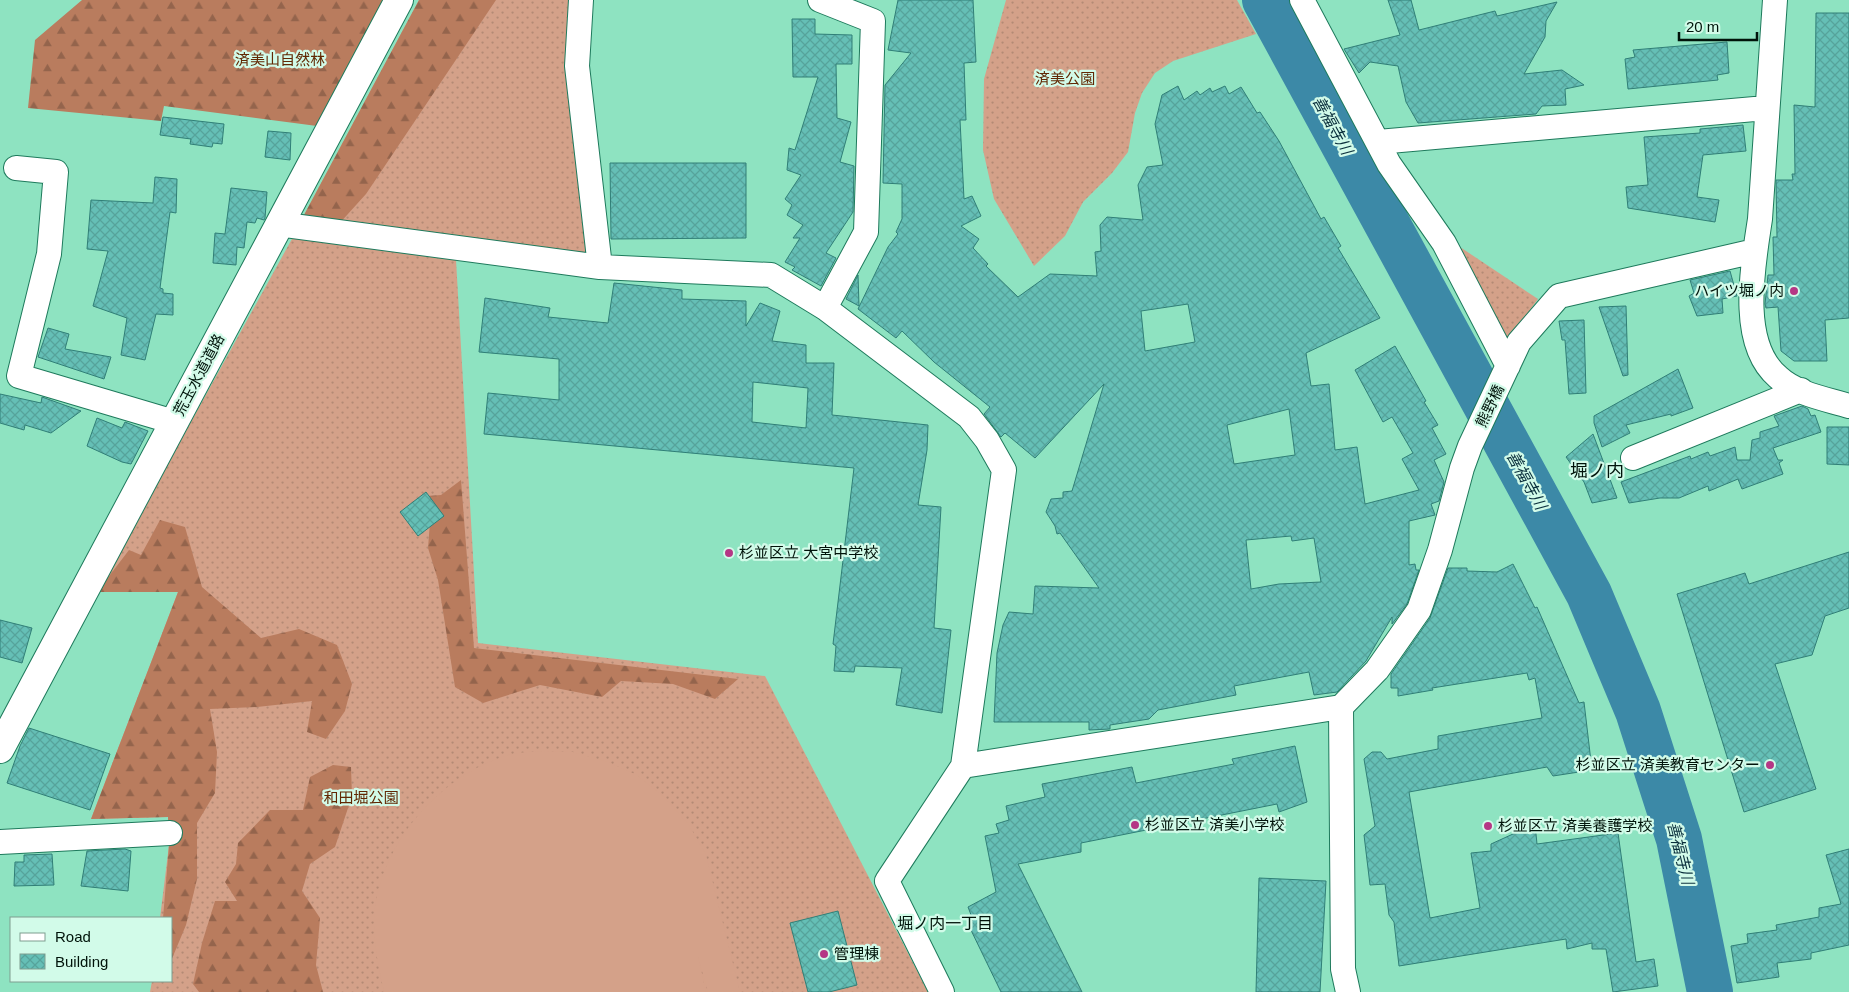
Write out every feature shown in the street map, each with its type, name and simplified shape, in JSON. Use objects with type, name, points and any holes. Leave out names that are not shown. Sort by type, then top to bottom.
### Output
[{"type":"main road","name":"荒玉水道道路","points":[[0,749],[399,0]]},
{"type":"street","points":[[581,0],[577,66],[600,267]]},
{"type":"street","points":[[820,0],[873,21],[866,232],[825,308]]},
{"type":"street","points":[[1302,0],[1389,164],[1444,243],[1506,372]]},
{"type":"street","points":[[1775,0],[1766,108],[1760,219],[1755,251],[1752,319],[1760,355],[1778,378],[1801,390],[1849,406]]},
{"type":"street","points":[[1378,142],[1766,108]]},
{"type":"street","points":[[16,168],[56,172],[49,254],[18,376],[174,422]]},
{"type":"street","points":[[278,224],[600,267],[771,275],[825,308],[969,417],[987,440],[1004,470],[963,766],[887,881],[942,992]]},
{"type":"street","name":"熊野橋","points":[[1341,707],[1377,670],[1419,610],[1440,550],[1462,468],[1476,434],[1519,342],[1559,296],[1755,251]]},
{"type":"street","points":[[1634,458],[1801,390]]},
{"type":"street","points":[[963,766],[1341,707],[1343,969],[1348,992]]},
{"type":"street","points":[[0,842],[170,832]]},
{"type":"green space","name":"済美山自然林","points":[[82,0],[383,0],[317,126],[164,106],[161,121],[28,108],[35,40]]},
{"type":"green space","points":[[419,0],[571,0],[591,255],[584,260],[304,215]]},
{"type":"green space","points":[[419,0],[496,0],[366,194],[338,225],[307,220],[304,215]]},
{"type":"green space","name":"済美公園","points":[[1006,0],[1237,0],[1256,34],[1173,61],[1155,73],[1142,93],[1135,113],[1128,152],[1112,173],[1083,202],[1065,236],[1034,266],[994,199],[983,150],[984,79]]},
{"type":"green space","name":"和田堀公園","points":[[293,237],[456,260],[478,643],[765,676],[928,992],[150,992],[152,982],[172,982],[172,917],[160,917],[169,845],[168,817],[91,819],[178,592],[97,592]]},
{"type":"green space","points":[[1454,243],[1538,299],[1506,343]]},
{"type":"green space","points":[[461,480],[474,648],[738,679],[715,699],[673,684],[621,681],[602,697],[540,685],[483,703],[455,687],[438,580],[428,548],[431,509],[428,496],[441,495]]},
{"type":"green space","points":[[160,520],[185,527],[202,587],[261,638],[299,629],[337,645],[352,684],[345,711],[326,739],[307,732],[312,701],[257,707],[210,709],[217,752],[215,793],[197,823],[197,879],[186,925],[172,959],[172,917],[163,917],[169,845],[168,817],[91,819],[178,592],[97,592],[129,550],[141,555]]},
{"type":"green space","points":[[543,751],[573,752],[608,762],[637,775],[664,797],[689,825],[706,855],[740,992],[708,992],[698,957],[706,992],[384,992],[376,950],[374,924],[377,896],[385,870],[398,844],[414,820],[433,799],[456,781],[480,766],[505,756]]},
{"type":"green space","points":[[333,765],[351,767],[352,796],[335,847],[310,864],[302,891],[320,918],[316,965],[323,992],[199,992],[193,984],[202,943],[215,901],[237,901],[225,882],[236,864],[238,843],[270,810],[303,810],[310,777]]},
{"type":"building","points":[[898,0],[973,0],[976,62],[964,63],[966,120],[960,120],[964,199],[972,196],[981,216],[961,226],[979,239],[973,248],[988,264],[986,266],[1018,297],[1050,274],[1097,276],[1095,252],[1101,251],[1100,225],[1107,217],[1143,220],[1138,185],[1147,167],[1163,165],[1155,124],[1162,95],[1178,86],[1184,100],[1197,91],[1200,95],[1210,88],[1212,92],[1225,86],[1229,94],[1241,87],[1257,113],[1260,112],[1279,141],[1321,219],[1324,217],[1341,246],[1338,248],[1380,318],[1306,353],[1311,386],[1329,384],[1335,450],[1357,447],[1365,504],[1419,490],[1402,459],[1413,453],[1392,417],[1383,422],[1355,370],[1395,346],[1438,425],[1432,428],[1446,454],[1434,460],[1444,482],[1439,501],[1431,504],[1435,515],[1409,521],[1409,565],[1415,564],[1416,570],[1419,570],[1407,604],[1392,624],[1392,617],[1366,661],[1337,692],[1314,695],[1309,672],[1234,686],[1236,695],[1158,710],[1149,719],[1110,725],[1110,729],[1089,730],[1089,722],[994,722],[997,653],[1003,625],[1009,612],[1033,614],[1035,586],[1099,588],[1060,533],[1057,534],[1055,526],[1046,512],[1051,499],[1063,498],[1063,492],[1072,491],[1104,384],[1035,458],[1005,433],[1001,437],[984,414],[990,407],[934,362],[902,331],[896,338],[858,309],[888,247],[898,234],[896,232],[902,219],[902,184],[883,183],[885,85],[911,53],[888,50]],"holes":[[[1188,304],[1195,342],[1145,351],[1141,311]],[[1289,409],[1295,455],[1234,464],[1227,425]],[[1291,536],[1292,541],[1314,538],[1321,582],[1279,584],[1251,589],[1246,540]]]},
{"type":"building","points":[[1388,0],[1411,0],[1419,30],[1495,11],[1497,16],[1557,2],[1546,21],[1545,37],[1524,74],[1562,70],[1584,85],[1565,89],[1566,105],[1542,106],[1536,114],[1418,123],[1406,102],[1398,66],[1370,62],[1359,73],[1344,49],[1400,35]]},
{"type":"building","points":[[1816,13],[1849,13],[1849,318],[1825,320],[1827,361],[1794,361],[1781,351],[1778,307],[1766,308],[1765,304],[1768,275],[1774,275],[1773,237],[1777,237],[1776,180],[1793,180],[1792,174],[1795,174],[1794,105],[1815,107]]},
{"type":"building","points":[[792,19],[815,19],[815,34],[852,35],[852,64],[836,64],[837,118],[851,122],[840,162],[854,166],[853,212],[826,253],[836,258],[821,286],[792,270],[795,267],[785,262],[800,238],[793,238],[803,225],[787,215],[792,205],[785,199],[801,175],[787,170],[789,148],[795,150],[818,77],[793,77]]},
{"type":"building","points":[[1727,42],[1729,73],[1717,75],[1718,80],[1628,89],[1625,59],[1635,57],[1633,50]]},
{"type":"building","points":[[163,117],[224,124],[222,144],[213,143],[212,147],[190,144],[191,139],[160,135]]},
{"type":"building","points":[[1743,125],[1746,151],[1703,155],[1697,197],[1719,200],[1715,222],[1628,208],[1626,187],[1648,185],[1644,137],[1700,133],[1700,129]]},
{"type":"building","points":[[268,131],[291,133],[290,160],[265,157]]},
{"type":"building","points":[[610,163],[746,163],[746,238],[611,239]]},
{"type":"building","points":[[155,177],[177,179],[176,213],[170,212],[160,288],[163,289],[163,293],[173,294],[173,315],[156,314],[145,360],[121,355],[127,318],[93,306],[108,251],[87,249],[91,200],[153,203]]},
{"type":"building","points":[[231,188],[267,192],[265,218],[264,220],[257,218],[255,223],[247,222],[244,248],[237,247],[236,265],[213,263],[215,233],[225,234]]},
{"type":"building","points":[[1730,271],[1737,296],[1722,299],[1723,313],[1697,316],[1689,296],[1694,293],[1690,280]]},
{"type":"building","points":[[858,275],[859,306],[846,299]]},
{"type":"building","points":[[614,283],[682,290],[682,299],[746,301],[746,326],[760,303],[780,311],[772,341],[806,345],[806,363],[834,363],[832,415],[928,425],[927,450],[918,505],[941,507],[934,628],[951,630],[942,713],[896,705],[902,668],[855,666],[854,672],[834,671],[836,646],[833,644],[854,468],[484,434],[488,393],[559,400],[559,359],[479,352],[485,298],[550,308],[548,317],[608,323]],"holes":[[[753,382],[808,388],[806,428],[752,422]]]},
{"type":"building","points":[[1626,306],[1628,375],[1623,376],[1599,307]]},
{"type":"building","points":[[1584,320],[1586,393],[1569,394],[1565,340],[1562,340],[1559,321]]},
{"type":"building","points":[[48,328],[69,334],[65,349],[111,357],[104,379],[38,357]]},
{"type":"building","points":[[1678,369],[1693,408],[1671,416],[1671,414],[1626,425],[1630,433],[1602,447],[1594,423],[1594,416]]},
{"type":"building","points":[[0,394],[41,403],[42,397],[81,411],[51,433],[25,425],[24,430],[0,423]]},
{"type":"building","points":[[1802,406],[1808,409],[1811,416],[1815,415],[1821,432],[1773,448],[1778,460],[1783,460],[1779,463],[1783,474],[1742,489],[1738,479],[1709,491],[1708,486],[1679,498],[1660,498],[1629,503],[1621,482],[1690,456],[1691,459],[1708,452],[1710,456],[1735,447],[1737,460],[1750,460],[1752,440],[1760,438],[1760,432],[1779,426],[1774,416]]},
{"type":"building","points":[[97,418],[122,428],[125,422],[148,431],[131,464],[122,462],[87,446]]},
{"type":"building","points":[[1827,427],[1849,427],[1849,465],[1827,464]]},
{"type":"building","points":[[1593,434],[1617,498],[1592,503],[1584,482],[1566,457]]},
{"type":"building","points":[[426,492],[444,516],[418,536],[400,512]]},
{"type":"building","points":[[1849,552],[1849,608],[1825,616],[1812,655],[1775,664],[1816,789],[1744,812],[1677,594],[1745,573],[1749,584]]},
{"type":"building","points":[[1513,564],[1535,608],[1537,607],[1579,703],[1584,702],[1592,770],[1553,776],[1547,767],[1409,792],[1430,918],[1480,908],[1471,853],[1491,851],[1491,844],[1535,824],[1537,844],[1618,833],[1636,962],[1654,959],[1658,986],[1613,992],[1606,949],[1592,949],[1592,943],[1567,949],[1566,939],[1399,966],[1394,922],[1389,915],[1385,884],[1370,885],[1364,835],[1375,826],[1364,759],[1372,752],[1381,752],[1387,759],[1438,749],[1438,736],[1542,718],[1535,678],[1529,680],[1527,673],[1432,688],[1433,690],[1398,696],[1398,688],[1391,688],[1391,674],[1430,618],[1448,568],[1467,568],[1467,571],[1497,572]]},
{"type":"building","points":[[0,620],[32,628],[22,663],[0,657]]},
{"type":"building","points":[[29,728],[110,754],[90,810],[7,783],[20,746]]},
{"type":"building","points":[[1295,746],[1307,802],[1279,812],[1277,804],[1081,843],[1081,852],[1018,864],[1082,992],[1001,992],[968,924],[973,920],[968,907],[996,892],[985,836],[999,833],[996,824],[1009,820],[1006,806],[1045,797],[1042,784],[1132,767],[1136,783],[1234,764],[1232,759]]},
{"type":"building","points":[[125,849],[131,851],[128,891],[81,886],[87,851]]},
{"type":"building","points":[[1849,849],[1849,945],[1811,953],[1811,959],[1777,963],[1779,977],[1737,983],[1731,946],[1748,943],[1747,934],[1777,930],[1776,925],[1819,917],[1819,908],[1841,904],[1826,855]]},
{"type":"building","points":[[52,854],[54,885],[14,886],[15,862],[24,862],[24,855]]},
{"type":"building","points":[[1259,878],[1326,881],[1320,992],[1256,992]]},
{"type":"building","name":"管理棟","points":[[838,911],[857,985],[829,992],[808,992],[790,923]]},
{"type":"waterway","name":"善福寺川","points":[[1265,0],[1589,594],[1638,711],[1679,839],[1710,992]]},
{"type":"place","name":"ハイツ堀ノ内","points":[[1794,291]]},
{"type":"place","name":"杉並区立 大宮中学校","points":[[729,553]]},
{"type":"place","name":"杉並区立 済美教育センター","points":[[1770,765]]},
{"type":"place","name":"杉並区立 済美小学校","points":[[1135,825]]},
{"type":"place","name":"杉並区立 済美養護学校","points":[[1488,826]]},
{"type":"place","name":"管理棟","points":[[824,954]]},
{"type":"district","name":"堀ノ内","points":[[1597,471]]},
{"type":"district","name":"堀ノ内一丁目","points":[[945,923]]}]
